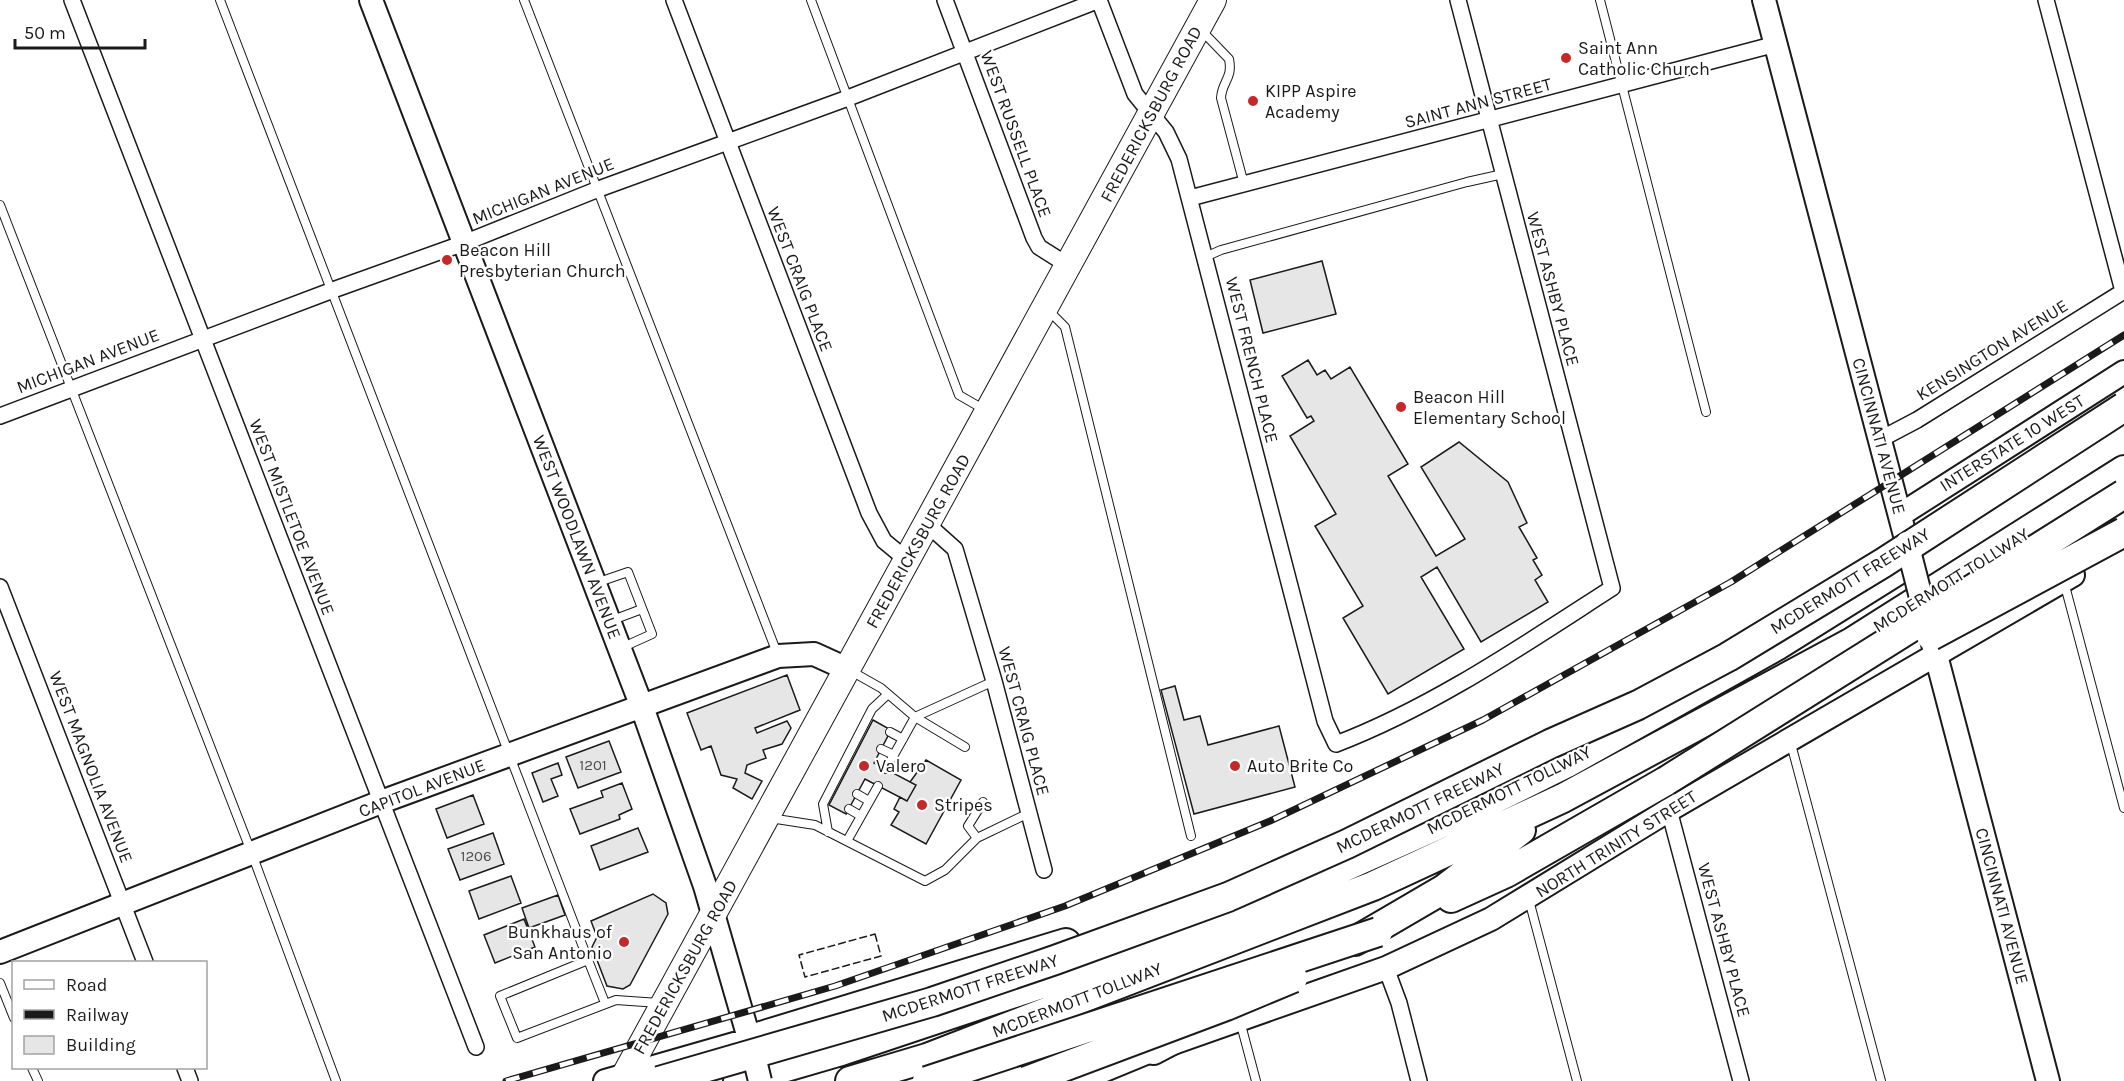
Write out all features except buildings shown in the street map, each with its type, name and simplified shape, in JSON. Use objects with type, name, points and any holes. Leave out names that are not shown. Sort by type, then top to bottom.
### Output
[{"type":"highway","name":"MCDERMOTT FREEWAY","points":[[658,1081],[932,1002],[1055,960],[1228,897],[1347,844],[1550,744],[1638,705],[1728,657],[1883,563],[2124,407]]},
{"type":"highway","name":"MCDERMOTT TOLLWAY","points":[[738,1081],[841,1051],[1170,941],[1478,807],[1624,733],[1778,645],[2124,423]]},
{"type":"highway","name":"MCDERMOTT TOLLWAY","points":[[850,1081],[927,1058],[1373,886],[1563,798],[1852,642],[2124,470]]},
{"type":"highway","points":[[1666,781],[2124,494]]},
{"type":"highway","points":[[1026,1081],[1226,1006],[1303,974],[1378,932],[1506,873],[1666,781],[1961,618],[2124,532]]},
{"type":"highway","points":[[1153,1050],[1305,970],[1444,888],[1563,798]]},
{"type":"highway","points":[[750,1046],[1223,896],[1478,807]]},
{"type":"highway","points":[[927,1081],[1378,932]]},
{"type":"main road","name":"FREDERICKSBURG ROAD","points":[[618,1079],[667,1003],[1213,0]]},
{"type":"street","name":"WEST MISTLETOE AVENUE","points":[[72,0],[476,1047]]},
{"type":"street","name":"WEST WOODLAWN AVENUE","points":[[372,0],[642,707],[714,915],[760,1081]]},
{"type":"street","name":"WEST CRAIG PLACE","points":[[674,0],[869,513],[884,541],[907,560]]},
{"type":"street","name":"WEST RUSSELL PLACE","points":[[945,0],[1034,238],[1039,247],[1069,266]]},
{"type":"street","name":"MICHIGAN AVENUE","points":[[0,416],[464,243],[596,190],[848,98],[1099,0]]},
{"type":"street","name":"WEST FRENCH PLACE","points":[[1099,0],[1135,94],[1171,140],[1190,198],[1325,721],[1336,744]]},
{"type":"street","name":"WEST ASHBY PLACE","points":[[1336,744],[1374,729],[1495,661],[1612,588],[1458,0]]},
{"type":"street","name":"CINCINNATI AVENUE","points":[[1764,0],[2048,1081]]},
{"type":"street","points":[[2046,0],[2123,291]]},
{"type":"street","name":"SAINT ANN STREET","points":[[1190,198],[1776,44]]},
{"type":"street","name":"KENSINGTON AVENUE","points":[[1879,440],[1917,420],[2123,291]]},
{"type":"street","name":"INTERSTATE 10 WEST","points":[[1899,515],[2124,372]]},
{"type":"street","name":"WEST CRAIG PLACE","points":[[927,524],[955,549],[994,681],[1044,870]]},
{"type":"street","name":"NORTH TRINITY STREET","points":[[1092,1079],[1153,1050],[1386,968],[1491,919],[1789,739],[2124,545]]},
{"type":"street","name":"WEST MAGNOLIA AVENUE","points":[[0,586],[144,961]]},
{"type":"street","name":"CAPITOL AVENUE","points":[[0,952],[124,906],[381,802],[778,656],[814,654],[848,669]]},
{"type":"street","name":"WEST ASHBY PLACE","points":[[1669,810],[1741,1081]]},
{"type":"street","points":[[1386,968],[1399,1003],[1419,1081]]},
{"type":"street","points":[[618,1079],[750,1046]]},
{"type":"lane","points":[[220,0],[605,1003]]},
{"type":"lane","points":[[524,0],[778,656]]},
{"type":"lane","points":[[811,0],[959,395],[988,412]]},
{"type":"lane","points":[[1600,0],[1706,412]]},
{"type":"lane","points":[[1198,28],[1222,49],[1229,59],[1230,77],[1221,91],[1221,98],[1244,184]]},
{"type":"lane","points":[[1205,257],[1243,243],[1503,174]]},
{"type":"lane","points":[[0,205],[252,854],[336,1081]]},
{"type":"lane","points":[[1046,308],[1065,327],[1191,836]]},
{"type":"lane","points":[[594,583],[627,572],[642,609],[651,635],[620,649]]},
{"type":"lane","points":[[2063,580],[2124,808]]},
{"type":"lane","points":[[609,621],[642,609]]},
{"type":"lane","points":[[848,669],[888,694],[915,717],[965,747]]},
{"type":"lane","points":[[886,769],[915,717],[994,681]]},
{"type":"lane","points":[[828,832],[823,804],[829,798],[861,738],[872,709],[888,694]]},
{"type":"lane","points":[[890,732],[903,739]]},
{"type":"lane","points":[[1789,739],[1881,1081]]},
{"type":"lane","points":[[881,748],[894,755]]},
{"type":"lane","points":[[847,841],[878,786]]},
{"type":"lane","points":[[857,794],[869,801]]},
{"type":"lane","points":[[977,838],[968,826],[983,802]]},
{"type":"lane","points":[[849,809],[861,816]]},
{"type":"lane","points":[[767,817],[815,825],[925,881],[945,870],[977,838],[1029,813]]},
{"type":"lane","points":[[1528,898],[1577,1081]]},
{"type":"lane","points":[[588,960],[500,996],[517,1038],[616,1000],[667,1003]]},
{"type":"lane","points":[[0,983],[12,1013]]},
{"type":"lane","points":[[1239,1020],[1256,1081]]},
{"type":"railway","points":[[506,1081],[835,986],[1065,906],[1270,821],[1483,720],[1731,582],[2124,335]]},
{"type":"fence","points":[[875,934],[881,956],[805,977],[799,955],[875,934]]},
{"type":"place","name":"Saint Ann Catholic Church","points":[[1566,58]]},
{"type":"place","name":"KIPP Aspire Academy","points":[[1253,101]]},
{"type":"place","name":"Beacon Hill Presbyterian Church","points":[[447,260]]},
{"type":"place","name":"Beacon Hill Elementary School","points":[[1401,407]]},
{"type":"place","name":"Valero","points":[[864,766]]},
{"type":"place","name":"Auto Brite Co","points":[[1235,766]]},
{"type":"place","name":"Stripes","points":[[922,805]]},
{"type":"place","name":"Bunkhaus of San Antonio","points":[[624,942]]}]
